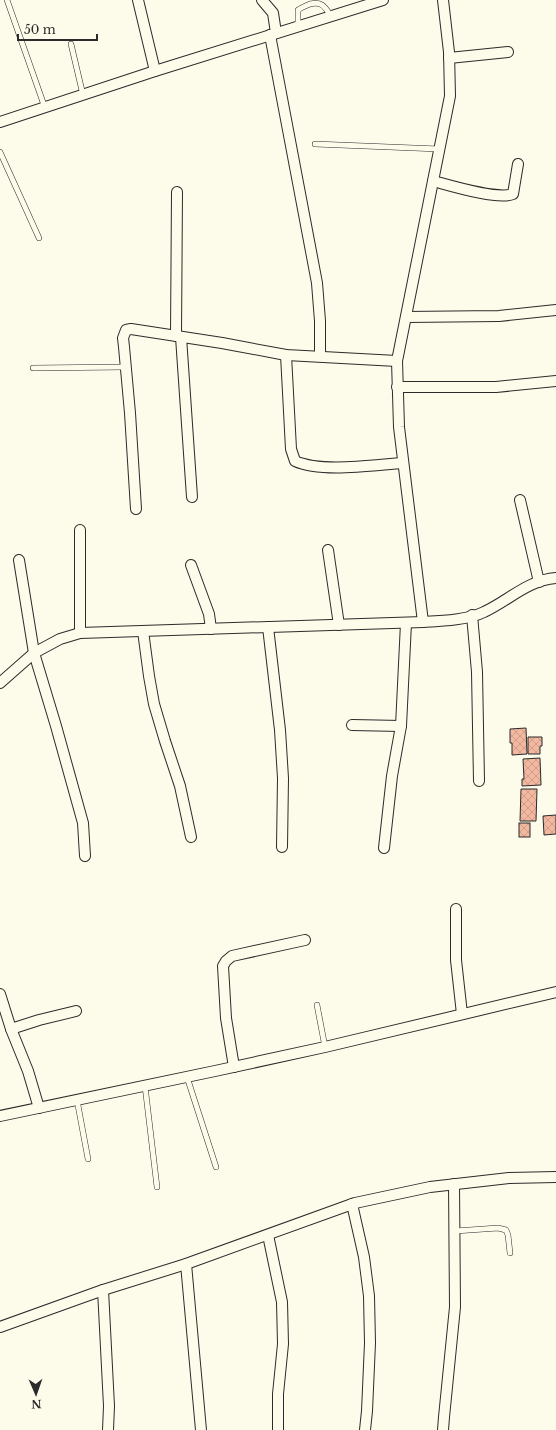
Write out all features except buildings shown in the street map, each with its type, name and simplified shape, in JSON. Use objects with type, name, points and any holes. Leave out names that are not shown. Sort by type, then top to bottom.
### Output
[{"type":"street","points":[[138,0],[155,70]]},
{"type":"street","points":[[262,0],[273,14],[273,34],[317,283],[320,321],[320,356]]},
{"type":"street","points":[[0,122],[155,70],[382,0]]},
{"type":"street","points":[[423,622],[403,463],[397,387],[397,361],[450,96],[450,58],[443,0]]},
{"type":"street","points":[[450,58],[508,52]]},
{"type":"street","points":[[433,181],[507,197],[514,194],[518,164]]},
{"type":"street","points":[[177,192],[179,336],[192,497]]},
{"type":"street","points":[[406,317],[499,316],[556,310]]},
{"type":"street","points":[[136,509],[123,338],[126,330],[131,329],[179,336],[286,355],[397,361]]},
{"type":"street","points":[[286,355],[291,449],[295,460],[304,465],[328,468],[403,463]]},
{"type":"street","points":[[397,387],[496,387],[556,381]]},
{"type":"street","points":[[520,500],[540,582]]},
{"type":"street","points":[[80,530],[80,633]]},
{"type":"street","points":[[328,550],[339,625]]},
{"type":"street","points":[[19,560],[34,653],[83,823],[85,856]]},
{"type":"street","points":[[191,565],[209,614],[211,629]]},
{"type":"street","points":[[0,683],[34,653],[60,639],[80,633],[406,623],[455,619],[483,613],[529,585],[556,578]]},
{"type":"street","points":[[472,615],[477,672],[480,782]]},
{"type":"street","points":[[384,848],[392,776],[401,726],[406,623]]},
{"type":"street","points":[[268,627],[280,730],[283,778],[282,847]]},
{"type":"street","points":[[143,631],[154,704],[180,786],[191,837]]},
{"type":"street","points":[[352,725],[401,726]]},
{"type":"street","points":[[456,909],[456,960],[462,1014]]},
{"type":"street","points":[[234,1067],[226,1018],[222,966],[232,956],[305,940]]},
{"type":"street","points":[[0,1116],[325,1047],[556,992]]},
{"type":"street","points":[[0,994],[28,1071],[39,1108]]},
{"type":"street","points":[[12,1029],[39,1020],[76,1011]]},
{"type":"street","points":[[0,1327],[103,1290],[186,1264],[352,1204],[430,1187],[509,1178],[556,1177]]},
{"type":"street","points":[[444,1430],[455,1307],[454,1184]]},
{"type":"street","points":[[352,1204],[364,1257],[369,1296],[370,1350],[368,1411],[365,1430]]},
{"type":"street","points":[[268,1235],[282,1302],[283,1344],[278,1394],[278,1430]]},
{"type":"street","points":[[186,1264],[201,1430]]},
{"type":"street","points":[[103,1290],[109,1406],[108,1430]]},
{"type":"lane","points":[[7,0],[44,108]]},
{"type":"lane","points":[[298,26],[298,10],[316,3],[321,3],[324,5],[331,16]]},
{"type":"lane","points":[[71,44],[84,95]]},
{"type":"lane","points":[[315,144],[440,150]]},
{"type":"lane","points":[[0,152],[39,238]]},
{"type":"lane","points":[[33,368],[125,366]]},
{"type":"lane","points":[[317,1004],[325,1047]]},
{"type":"lane","points":[[187,1077],[216,1167]]},
{"type":"lane","points":[[145,1086],[157,1187]]},
{"type":"lane","points":[[77,1100],[88,1159]]},
{"type":"lane","points":[[455,1231],[498,1228],[506,1230],[510,1253]]}]
